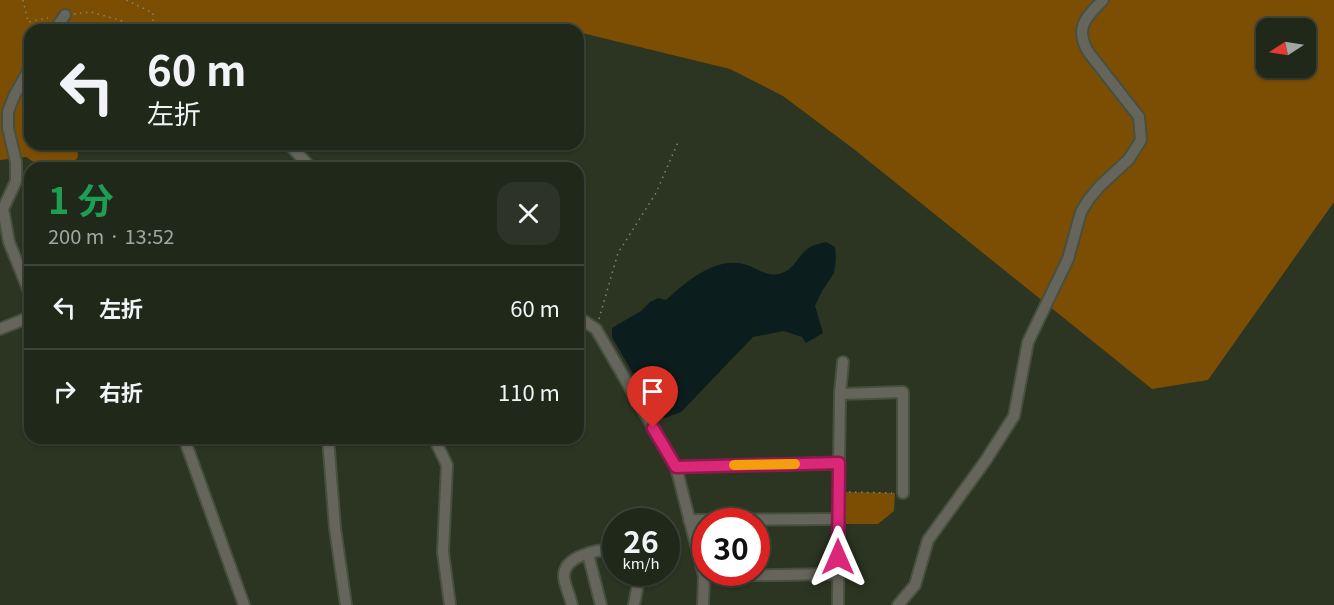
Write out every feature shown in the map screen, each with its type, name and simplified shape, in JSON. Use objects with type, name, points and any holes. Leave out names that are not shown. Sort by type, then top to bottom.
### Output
[{"type":"street","points":[[898,605],[915,585],[928,540],[986,460],[1014,416],[1028,342],[1068,259],[1081,212],[1100,186],[1129,159],[1141,140],[1139,117],[1082,42],[1082,26],[1090,12],[1102,0]]},
{"type":"street","points":[[59,24],[66,15]]},
{"type":"street","points":[[24,78],[8,112],[8,128],[16,162],[16,181],[3,208],[9,242],[24,279]]},
{"type":"street","points":[[294,150],[306,162]]},
{"type":"street","points":[[0,329],[24,319]]},
{"type":"street","points":[[584,320],[596,329],[676,467],[692,531]]},
{"type":"street","points":[[838,605],[840,394],[843,362]]},
{"type":"street","points":[[840,394],[903,392],[903,493]]},
{"type":"street","points":[[186,444],[244,605]]},
{"type":"street","points":[[328,444],[334,528],[346,605]]},
{"type":"street","points":[[437,444],[447,465],[442,552],[450,605]]},
{"type":"street","points":[[676,467],[839,463]]},
{"type":"street","points":[[689,520],[838,519]]},
{"type":"street","points":[[572,605],[564,576],[566,569],[577,557],[602,550]]},
{"type":"street","points":[[588,554],[601,605]]},
{"type":"street","points":[[770,575],[838,574]]},
{"type":"street","points":[[634,605],[638,586]]},
{"type":"street","points":[[703,605],[704,586]]},
{"type":"path","points":[[23,0],[28,22],[91,12],[133,24]]},
{"type":"path","points":[[126,0],[153,13],[153,23],[150,24]]},
{"type":"path","points":[[596,329],[618,253],[656,193],[679,140]]},
{"type":"path","points":[[839,492],[903,493]]},
{"type":"shaded area","points":[[0,0],[1334,0],[1334,202],[1208,380],[1152,389],[855,150],[783,96],[730,69],[584,33],[584,24],[24,24],[24,150],[77,150],[78,157],[74,162],[34,162],[26,157],[0,160]]},
{"type":"shaded area","points":[[826,242],[835,247],[836,259],[834,273],[815,306],[823,333],[806,343],[802,337],[784,331],[753,337],[681,412],[665,418],[657,415],[612,337],[612,328],[641,311],[650,302],[658,298],[666,300],[693,278],[714,267],[736,263],[768,274],[782,273],[790,269],[810,247]]},
{"type":"shaded area","points":[[839,492],[895,493],[894,511],[878,524],[839,524]]},
{"type":"slow traffic","points":[[734,465],[795,464]]},
{"type":"route","points":[[653,428],[676,467],[839,463],[838,557]]}]
